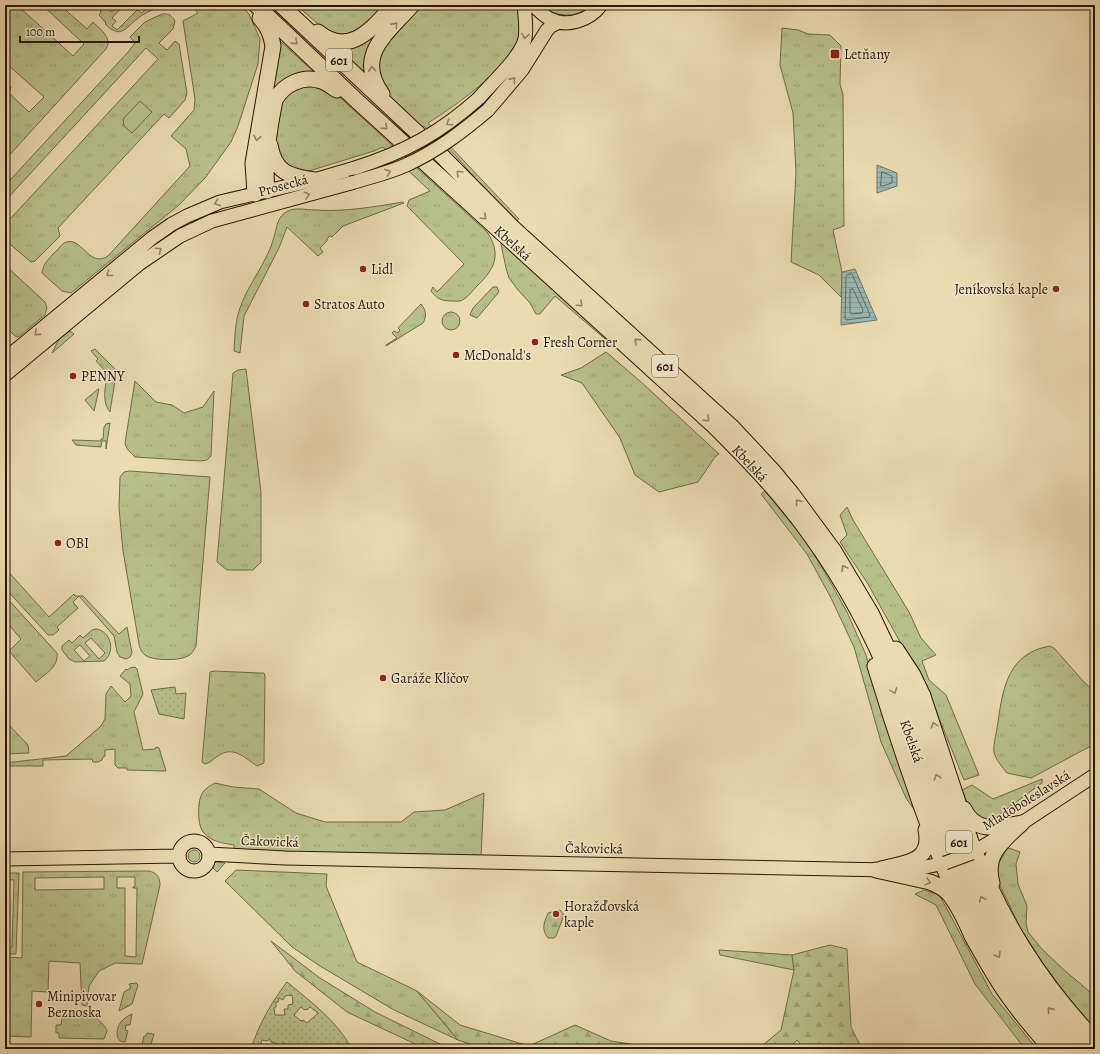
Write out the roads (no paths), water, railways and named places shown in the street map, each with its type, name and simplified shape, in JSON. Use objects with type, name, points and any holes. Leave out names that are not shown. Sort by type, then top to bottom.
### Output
[{"type":"highway","points":[[249,5],[268,27],[272,34],[273,46],[253,163],[262,200]]},
{"type":"highway","name":"Kbelská","points":[[256,5],[356,100],[692,405],[764,478],[810,534],[866,615],[940,822],[964,887],[977,916],[995,950],[1020,989],[1039,1014],[1070,1049]]},
{"type":"highway","name":"Kbelská","points":[[281,5],[442,156],[512,227],[748,443],[792,494],[822,533],[901,678],[924,737],[950,818],[971,874],[1006,947],[1036,992],[1063,1026],[1085,1049]]},
{"type":"highway","points":[[284,5],[328,39],[339,42],[352,41],[362,37],[394,5]]},
{"type":"highway","points":[[396,114],[375,85],[371,62],[378,44],[412,5]]},
{"type":"highway","points":[[262,200],[266,172],[268,137],[275,100],[284,89],[290,84],[304,79],[321,81],[356,100]]},
{"type":"highway","points":[[268,137],[271,154],[276,163],[284,171],[294,177],[314,180]]},
{"type":"highway","points":[[866,615],[908,668],[921,691],[955,789],[973,852],[1005,916],[1028,957],[1050,989],[1095,1040]]},
{"type":"highway","points":[[866,615],[893,724],[917,796],[964,918]]},
{"type":"highway","points":[[955,789],[968,818],[975,824],[994,828],[1022,823]]},
{"type":"highway","points":[[876,870],[913,861],[921,856],[925,850],[928,842],[917,796]]},
{"type":"highway","points":[[1005,916],[990,879],[991,860],[994,852],[1000,844],[1022,823]]},
{"type":"highway","points":[[876,870],[937,884],[951,896],[998,982],[1016,1007],[1051,1049]]},
{"type":"main road","name":"Prosecká","points":[[5,375],[140,264],[159,249],[180,236],[262,200],[314,180],[375,162],[422,140],[457,118],[479,98],[520,51],[524,42],[526,31],[524,5]]},
{"type":"main road","points":[[533,5],[542,14],[559,22],[580,20],[590,15],[601,5]]},
{"type":"main road","name":"Prosecká","points":[[5,360],[152,238],[172,224],[187,216],[220,202],[262,200],[351,183],[385,173],[427,155],[465,129],[488,110],[522,70],[547,30],[559,22]]},
{"type":"main road","name":"Mladoboleslavská","points":[[973,852],[1022,823],[1095,775]]},
{"type":"main road","points":[[192,840],[201,842],[205,845],[209,854],[208,863],[205,867],[196,871],[190,871],[182,866],[178,856],[180,848],[183,844],[192,840]]},
{"type":"main road","name":"Čakovická","points":[[209,854],[293,858],[876,870],[916,869],[944,863],[973,852]]},
{"type":"main road","points":[[5,859],[178,856]]},
{"type":"water","points":[[877,165],[897,173],[897,186],[877,193]]},
{"type":"water","points":[[855,269],[877,320],[841,325],[842,272]]},
{"type":"place","name":"Letňany","points":[[835,54]]},
{"type":"place","name":"Lidl","points":[[363,269]]},
{"type":"place","name":"Jeníkovská kaple","points":[[1056,289]]},
{"type":"place","name":"Stratos Auto","points":[[306,304]]},
{"type":"place","name":"Fresh Corner","points":[[535,342]]},
{"type":"place","name":"McDonald's","points":[[456,355]]},
{"type":"place","name":"PENNY","points":[[73,376]]},
{"type":"place","name":"OBI","points":[[58,543]]},
{"type":"place","name":"Garáže Klíčov","points":[[383,678]]},
{"type":"place","name":"Horažďovská kaple","points":[[556,914]]},
{"type":"place","name":"Minipivovar Beznoska","points":[[39,1004]]}]
